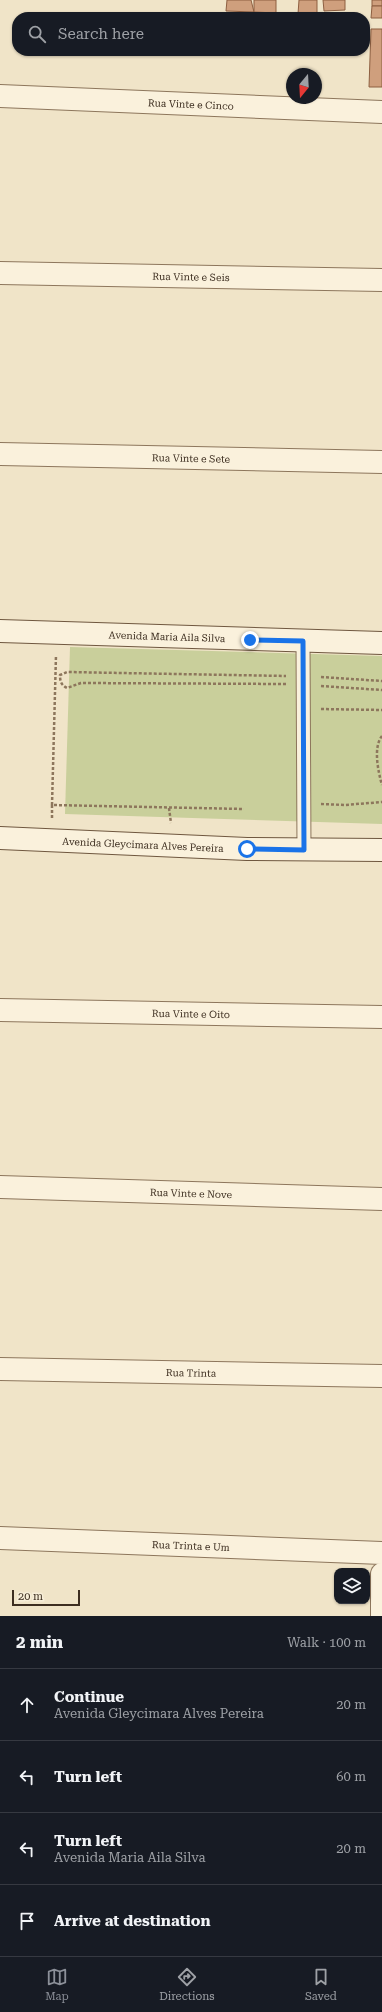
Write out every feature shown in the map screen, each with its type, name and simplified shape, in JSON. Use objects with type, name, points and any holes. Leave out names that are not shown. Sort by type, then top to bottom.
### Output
[{"type":"street","name":"Rua Vinte e Cinco","points":[[0,96],[382,112]]},
{"type":"street","name":"Rua Vinte e Seis","points":[[0,273],[382,280]]},
{"type":"street","name":"Rua Vinte e Sete","points":[[0,454],[382,462]]},
{"type":"street","name":"Avenida Maria Aila Silva","points":[[0,631],[303,641],[382,642]]},
{"type":"street","name":"Avenida Gleycimara Alves Pereira","points":[[0,838],[247,849],[382,850]]},
{"type":"street","name":"Rua Vinte e Oito","points":[[0,1010],[382,1017]]},
{"type":"street","name":"Rua Vinte e Nove","points":[[0,1187],[382,1199]]},
{"type":"street","name":"Rua Trinta","points":[[0,1369],[382,1376]]},
{"type":"street","name":"Rua Trinta e Um","points":[[0,1538],[382,1553]]},
{"type":"street","points":[[382,1574],[382,1616]]},
{"type":"lane","points":[[303,641],[304,850]]},
{"type":"path","points":[[51,840],[56,632]]},
{"type":"path","points":[[382,680],[303,680],[81,683],[67,688],[63,686],[60,680],[60,675],[67,672],[303,680],[382,690]]},
{"type":"path","points":[[303,709],[382,710]]},
{"type":"path","points":[[382,736],[377,749],[379,775],[382,785]]},
{"type":"path","points":[[303,804],[345,805],[382,802]]},
{"type":"path","points":[[52,805],[244,809]]},
{"type":"green space","points":[[70,647],[382,656],[382,824],[65,814]]},
{"type":"building","points":[[227,0],[251,0],[254,12],[226,11]]},
{"type":"building","points":[[254,0],[276,0],[276,12],[254,12]]},
{"type":"building","points":[[299,0],[317,0],[317,12],[298,12]]},
{"type":"building","points":[[323,0],[345,0],[345,10],[324,11]]},
{"type":"building","points":[[372,0],[382,0],[382,6],[372,6]]},
{"type":"building","points":[[372,6],[382,6],[382,18],[371,18]]},
{"type":"building","points":[[371,29],[382,29],[382,87],[369,87]]},
{"type":"route","points":[[247,849],[304,850],[303,641],[250,640]]}]
